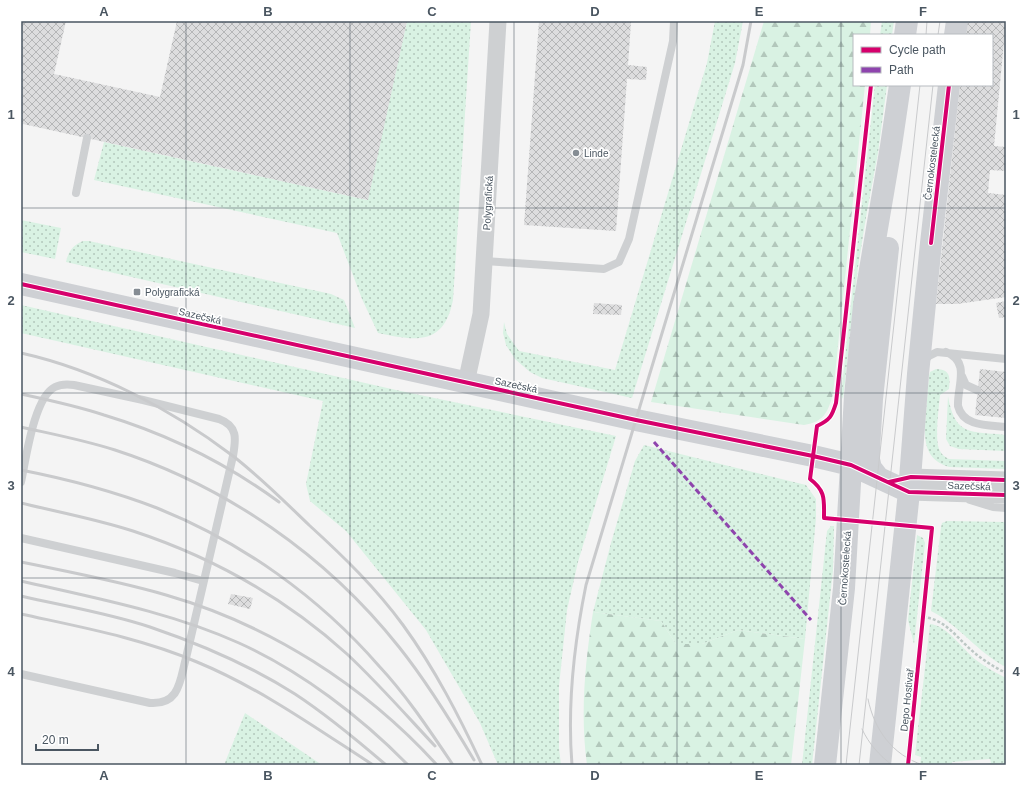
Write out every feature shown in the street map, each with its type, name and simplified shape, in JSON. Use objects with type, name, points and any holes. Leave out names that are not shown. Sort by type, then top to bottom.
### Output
[{"type":"main road","points":[[905,34],[907,21]]},
{"type":"main road","points":[[955,34],[957,21]]},
{"type":"main road","name":"Černokostelecká","points":[[880,765],[910,484],[918,374],[931,243],[949,86]]},
{"type":"main road","points":[[884,480],[871,468],[869,450],[872,398],[892,209],[899,92]]},
{"type":"main road","name":"Černokostelecká","points":[[825,765],[844,588],[855,396],[864,305],[899,92]]},
{"type":"main road","name":"Sazečská","points":[[21,284],[636,420],[808,455],[851,466],[884,480],[910,484]]},
{"type":"street","name":"Polygrafická","points":[[466,383],[482,314],[498,21]]},
{"type":"street","name":"Sazečská","points":[[910,484],[1006,480]]},
{"type":"street","name":"Sazečská","points":[[910,484],[952,494],[1006,495]]},
{"type":"lane","points":[[485,261],[604,269],[619,262],[629,239],[673,41],[674,21]]},
{"type":"lane","points":[[76,193],[88,138]]},
{"type":"lane","points":[[918,374],[924,360],[937,352],[1006,359]]},
{"type":"lane","points":[[946,352],[955,357],[966,385],[976,390]]},
{"type":"lane","points":[[961,373],[958,406],[965,419],[975,423],[1006,427]]},
{"type":"lane","points":[[21,482],[37,412],[49,391],[56,386],[64,384],[143,400],[226,422],[232,428],[235,435],[235,444],[179,687],[175,695],[168,701],[160,704],[150,703],[21,674]]},
{"type":"lane","points":[[952,494],[993,507],[1006,508]]},
{"type":"lane","points":[[21,538],[175,573],[203,581]]},
{"type":"path","points":[[816,432],[817,426]]},
{"type":"path","points":[[923,617],[930,618],[947,626],[968,647],[984,660],[1006,673]]},
{"type":"green space","points":[[407,21],[424,23],[425,21],[471,21],[453,300],[449,315],[443,326],[435,333],[426,337],[404,338],[378,333],[362,299],[337,233],[94,180],[104,142],[367,200]]},
{"type":"green space","points":[[715,21],[743,21],[735,63],[632,398],[542,378],[530,372],[515,359],[506,345],[503,333],[504,322],[507,334],[519,351],[615,370],[707,63]]},
{"type":"green space","points":[[764,21],[871,21],[870,34],[853,34],[853,86],[865,86],[833,394],[827,411],[821,419],[811,424],[804,425],[651,402]]},
{"type":"green space","points":[[882,21],[894,21],[892,34],[880,34]]},
{"type":"green space","points":[[875,86],[887,86],[878,153],[858,267],[843,399],[841,395]]},
{"type":"green space","points":[[21,220],[61,228],[55,259],[21,252]]},
{"type":"green space","points":[[83,241],[89,241],[331,294],[344,300],[355,328],[66,262],[72,249]]},
{"type":"green space","points":[[21,305],[396,390],[616,436],[578,562],[567,610],[559,686],[559,748],[561,765],[498,765],[480,723],[426,630],[346,531],[310,501],[306,484],[323,401],[21,333]]},
{"type":"green space","points":[[936,369],[941,369],[947,372],[950,381],[949,389],[940,395],[937,440],[941,452],[949,459],[1006,461],[1006,469],[949,467],[940,463],[929,452],[925,438],[925,422],[929,376],[930,372]]},
{"type":"green space","points":[[948,396],[955,419],[960,425],[974,432],[1006,435],[1006,451],[959,449],[950,446],[946,439]]},
{"type":"green space","points":[[644,445],[806,485],[816,499],[816,518],[805,639],[738,630],[702,644],[676,644],[661,621],[593,612],[635,461]]},
{"type":"green space","points":[[947,521],[1005,522],[1006,667],[986,654],[951,624],[931,611],[941,527],[942,523]]},
{"type":"green space","points":[[831,526],[834,526],[833,570],[812,765],[802,765],[827,531]]},
{"type":"green space","points":[[917,535],[923,538],[925,543],[914,644],[908,620]]},
{"type":"green space","points":[[593,612],[661,621],[676,644],[702,644],[738,630],[805,639],[791,765],[587,765],[584,727],[584,688]]},
{"type":"green space","points":[[930,624],[936,625],[949,633],[976,660],[1006,678],[1006,765],[980,765],[991,763],[990,759],[952,762],[952,765],[920,765],[921,757],[915,755]]},
{"type":"green space","points":[[245,713],[322,765],[224,765]]},
{"type":"building","points":[[21,21],[66,21],[54,74],[160,97],[177,21],[407,21],[368,200],[23,124],[21,128]]},
{"type":"building","name":"Linde","points":[[539,21],[631,22],[628,65],[647,67],[646,80],[627,79],[616,231],[524,225]]},
{"type":"building","points":[[967,21],[1006,21],[994,146],[1006,147],[1006,171],[990,170],[988,193],[1006,195],[1006,297],[957,304],[936,304],[960,86],[993,86],[993,34],[966,34]]},
{"type":"building","points":[[1006,301],[1006,317],[999,318],[996,303]]},
{"type":"building","points":[[594,303],[622,305],[621,315],[593,314]]},
{"type":"building","points":[[980,369],[1006,372],[1006,418],[975,415]]},
{"type":"building","points":[[231,594],[253,598],[250,609],[228,604]]},
{"type":"tram line","points":[[926,34],[927,21]]},
{"type":"tram line","points":[[938,34],[940,21]]},
{"type":"tram line","points":[[846,765],[920,86]]},
{"type":"tram line","points":[[859,765],[933,86]]},
{"type":"tram line","points":[[868,699],[875,721],[886,740],[902,755],[923,765]]},
{"type":"tram line","points":[[862,729],[875,749],[892,765]]},
{"type":"tram line","points":[[1001,765],[1006,764]]},
{"type":"railway","points":[[572,765],[570,719],[571,697],[578,629],[586,585],[743,65],[751,21]]},
{"type":"railway","points":[[21,353],[49,360],[77,370],[132,393],[184,422],[243,464],[347,561],[393,611],[415,642],[436,676],[482,765]]},
{"type":"railway","points":[[21,394],[84,409],[150,431],[217,462],[279,502]]},
{"type":"railway","points":[[21,427],[103,446],[156,465],[196,483],[234,504],[271,528],[306,554],[339,582],[399,647],[448,716],[474,760]]},
{"type":"railway","points":[[21,470],[90,486],[157,508],[219,537],[277,574],[331,617],[356,641],[389,677],[409,702],[453,765]]},
{"type":"railway","points":[[21,503],[91,519],[162,541],[191,553],[246,581],[299,615],[347,654],[435,746]]},
{"type":"railway","points":[[21,562],[130,585],[205,608],[242,623],[313,661],[347,684],[409,736],[437,765]]},
{"type":"railway","points":[[21,581],[159,614],[213,632],[239,643],[285,667],[329,696],[390,747],[408,765]]},
{"type":"railway","points":[[21,596],[134,622],[225,656],[261,674],[319,710],[386,765]]},
{"type":"railway","points":[[21,614],[132,640],[154,646],[197,662],[220,672],[265,696],[373,765]]},
{"type":"marked path","points":[[654,442],[811,620]]},
{"type":"cycle path","name":"Depo Hostivař","points":[[871,86],[836,403],[830,417],[825,422],[817,426],[810,479],[819,488],[823,496],[824,518],[932,528],[908,765]]},
{"type":"cycle path","points":[[931,243],[949,86]]},
{"type":"cycle path","points":[[21,284],[636,420],[813,456],[851,465],[909,492],[1006,495]]},
{"type":"cycle path","points":[[889,482],[911,477],[1006,480]]},
{"type":"place","name":"Linde","points":[[576,153]]},
{"type":"place","name":"Polygrafická","points":[[137,292]]}]
